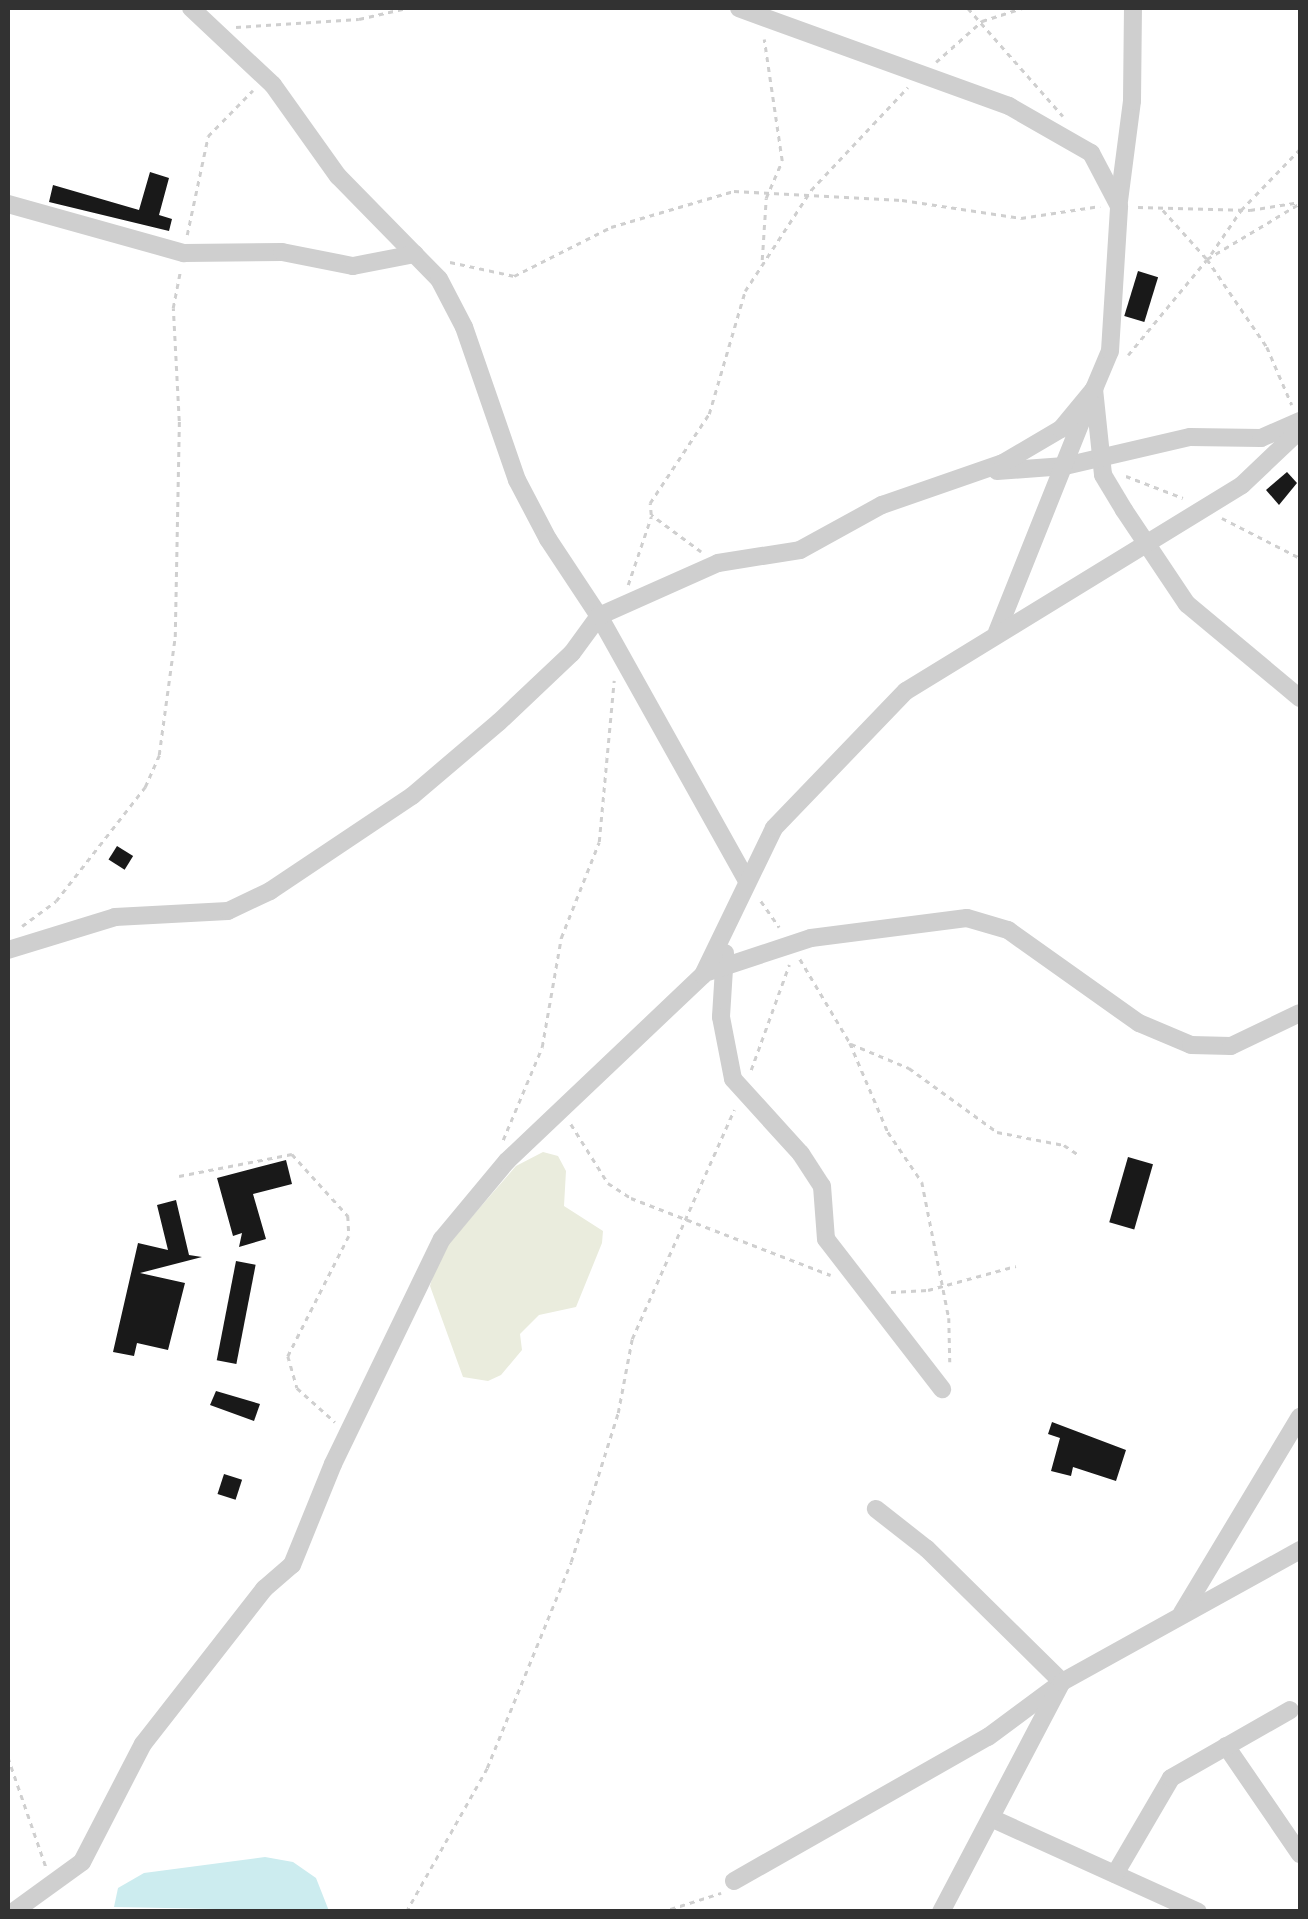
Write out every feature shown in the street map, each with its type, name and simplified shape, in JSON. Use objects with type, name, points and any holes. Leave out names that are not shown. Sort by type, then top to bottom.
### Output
[{"type":"street","points":[[191,8],[273,84],[338,176],[439,279],[464,327],[517,480],[599,616],[747,881]]},
{"type":"street","points":[[739,8],[1008,106],[1090,153],[1119,206]]},
{"type":"street","points":[[996,634],[1110,352],[1119,206],[1132,102],[1134,8]]},
{"type":"street","points":[[8,204],[184,253],[282,252],[353,266],[415,254]]},
{"type":"street","points":[[1094,389],[1103,475],[1148,545],[1211,628],[1300,698]]},
{"type":"street","points":[[11,942],[115,917],[228,911],[270,891],[412,796],[572,654],[599,616],[718,563],[800,550],[882,505],[1004,463],[1061,429],[1094,389]]},
{"type":"street","points":[[971,472],[1064,466],[1190,438],[1261,438],[1298,425]]},
{"type":"street","points":[[704,975],[726,940],[747,881],[774,828],[883,711],[996,634],[1242,485],[1298,425]]},
{"type":"street","points":[[14,1912],[82,1862],[163,1716],[264,1589],[292,1565],[350,1428],[442,1239],[560,1108],[704,975],[724,962],[790,944],[927,918],[967,918],[1008,930],[1140,1023],[1190,1045],[1231,1046],[1300,1013]]},
{"type":"street","points":[[726,940],[721,1017],[742,1092],[802,1154],[822,1186],[826,1239],[942,1389]]},
{"type":"street","points":[[1181,1615],[1300,1417]]},
{"type":"street","points":[[876,1509],[927,1550],[1062,1682]]},
{"type":"street","points":[[736,1884],[988,1737],[1062,1682],[1300,1550]]},
{"type":"street","points":[[942,1912],[1062,1682]]},
{"type":"street","points":[[1115,1874],[1170,1778],[1290,1710]]},
{"type":"street","points":[[1226,1746],[1300,1854]]},
{"type":"street","points":[[990,1818],[1198,1912]]},
{"type":"path","points":[[216,30],[359,19],[407,8]]},
{"type":"path","points":[[968,8],[1067,121]]},
{"type":"path","points":[[621,606],[658,489],[709,414],[727,334],[762,264],[807,197],[886,104],[982,21],[1022,8]]},
{"type":"path","points":[[761,16],[781,122],[782,161],[771,189],[762,264]]},
{"type":"path","points":[[11,942],[56,902],[145,787],[159,755],[175,637],[179,421],[172,308],[208,136],[253,92],[247,60]]},
{"type":"path","points":[[1126,358],[1207,259],[1240,210],[1300,149]]},
{"type":"path","points":[[445,261],[514,276],[611,227],[734,191],[771,189],[807,197],[902,200],[1021,218],[1119,206],[1240,210],[1300,203]]},
{"type":"path","points":[[1207,259],[1300,203]]},
{"type":"path","points":[[1162,208],[1207,259],[1283,373],[1298,425]]},
{"type":"path","points":[[652,515],[718,563]]},
{"type":"path","points":[[499,1149],[542,1047],[561,938],[599,842],[614,678]]},
{"type":"path","points":[[747,881],[850,1044],[888,1132],[922,1182],[943,1284],[950,1362]]},
{"type":"path","points":[[406,1912],[470,1805],[571,1562],[618,1412],[632,1338],[782,993],[790,944]]},
{"type":"path","points":[[850,1044],[909,1068],[997,1132],[1064,1145],[1079,1155]]},
{"type":"path","points":[[560,1108],[608,1183],[684,1223],[865,1289],[904,1294],[1016,1266]]},
{"type":"path","points":[[179,1176],[292,1154],[348,1216],[350,1236],[288,1356],[297,1388],[312,1406],[350,1428]]},
{"type":"path","points":[[8,1757],[37,1826],[51,1888]]},
{"type":"path","points":[[660,1912],[736,1884]]},
{"type":"shaded area","points":[[543,1152],[558,1156],[566,1171],[564,1206],[603,1231],[602,1243],[576,1307],[539,1315],[520,1334],[522,1350],[501,1375],[488,1381],[463,1377],[430,1286],[434,1272],[442,1251],[516,1166]]},
{"type":"water","points":[[265,1857],[293,1862],[316,1878],[329,1911],[114,1907],[118,1888],[144,1873]]},
{"type":"building","points":[[150,172],[169,178],[159,215],[172,219],[169,231],[49,202],[53,185],[139,210]]},
{"type":"building","points":[[1138,271],[1158,277],[1144,322],[1124,316]]},
{"type":"building","points":[[1287,472],[1297,483],[1279,505],[1266,490]]},
{"type":"building","points":[[117,846],[133,856],[125,870],[109,860]]},
{"type":"building","points":[[1128,1157],[1153,1164],[1134,1230],[1109,1222]]},
{"type":"building","points":[[286,1160],[292,1184],[253,1194],[266,1239],[239,1247],[242,1233],[233,1236],[217,1178]]},
{"type":"building","points":[[176,1200],[189,1255],[202,1257],[140,1273],[185,1283],[168,1350],[137,1343],[134,1356],[113,1352],[138,1243],[168,1250],[157,1205]]},
{"type":"building","points":[[236,1261],[256,1265],[236,1364],[217,1360]]},
{"type":"building","points":[[216,1391],[260,1404],[254,1421],[210,1405]]},
{"type":"building","points":[[1052,1422],[1126,1450],[1116,1481],[1073,1467],[1071,1476],[1051,1471],[1060,1438],[1048,1434]]},
{"type":"building","points":[[224,1474],[242,1480],[236,1500],[218,1494]]}]
